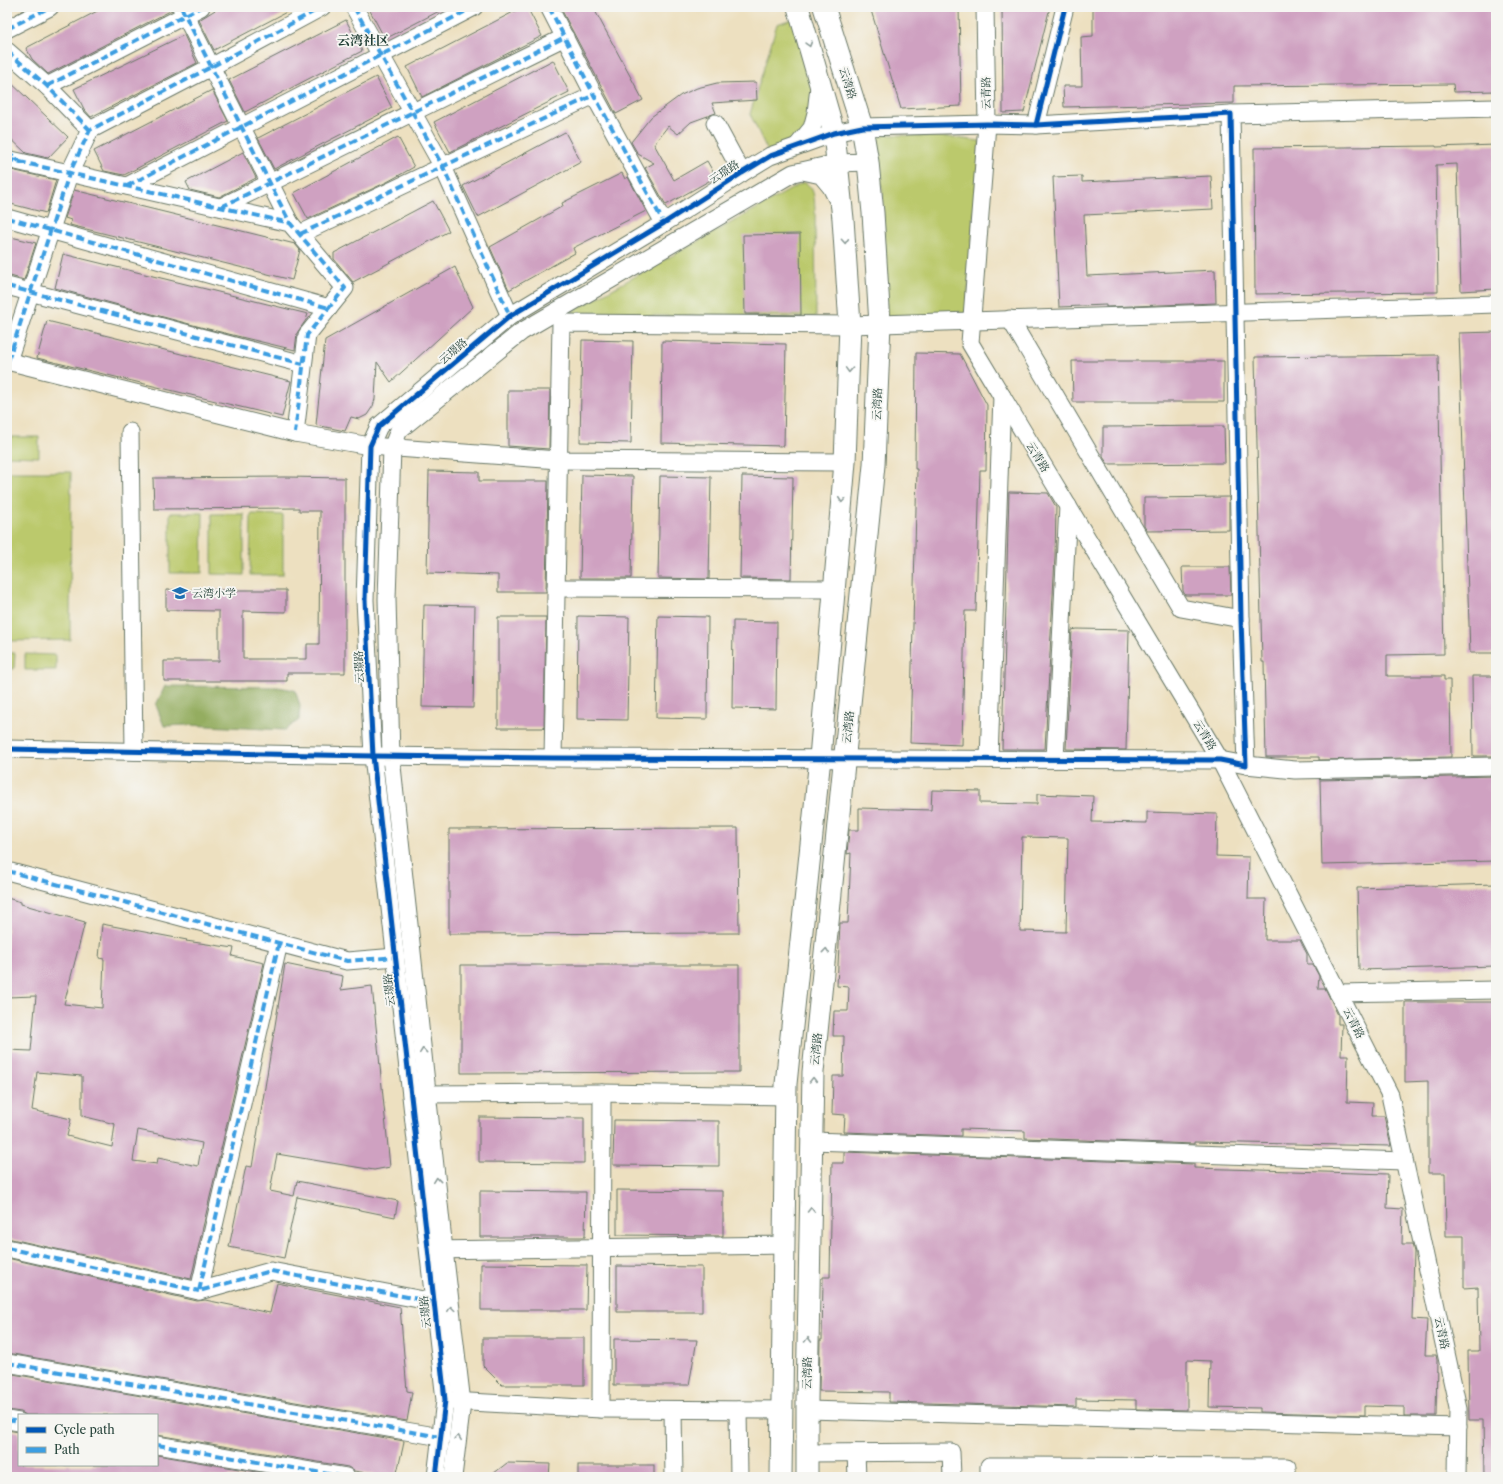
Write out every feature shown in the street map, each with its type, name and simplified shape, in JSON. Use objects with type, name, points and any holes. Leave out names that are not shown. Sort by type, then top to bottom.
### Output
[{"type":"main road","points":[[781,1477],[786,1096],[820,758],[845,462],[850,325],[842,210],[834,132],[798,7]]},
{"type":"main road","name":"云湾路","points":[[807,1477],[813,1072],[874,464],[880,324],[873,213],[868,162],[862,127],[824,7]]},
{"type":"street","points":[[7,29],[50,7]]},
{"type":"street","points":[[47,86],[183,11],[201,7]]},
{"type":"street","points":[[322,7],[211,68],[90,130],[69,174],[8,361],[295,433],[370,446],[558,460],[845,462]]},
{"type":"street","points":[[354,7],[443,167],[510,316]]},
{"type":"street","points":[[127,186],[474,7]]},
{"type":"street","points":[[549,7],[594,96],[664,223]]},
{"type":"street","name":"云青路","points":[[985,7],[987,124],[970,344],[1220,760],[1390,1095],[1458,1408],[1457,1477]]},
{"type":"street","points":[[1036,125],[1065,7]]},
{"type":"street","points":[[183,11],[270,183],[295,229],[345,288],[307,335],[295,433]]},
{"type":"street","points":[[222,207],[564,37]]},
{"type":"street","points":[[7,51],[47,86],[90,130]]},
{"type":"street","points":[[798,145],[812,128],[816,113],[820,83]]},
{"type":"street","points":[[7,151],[14,161],[222,207],[295,229],[443,167],[594,96]]},
{"type":"street","name":"云璟路","points":[[419,1094],[396,957],[373,756],[365,600],[370,446],[379,426],[510,316],[664,223],[770,156],[834,132],[862,127],[987,124],[1036,125],[1230,114],[1496,108]]},
{"type":"street","points":[[1230,114],[1241,619],[1246,765]]},
{"type":"street","points":[[715,123],[742,173]]},
{"type":"street","name":"云璟路","points":[[453,1477],[454,1402],[419,1094],[391,757],[387,599],[392,448],[399,430],[521,332],[793,173],[837,163],[868,162]]},
{"type":"street","points":[[803,171],[820,175],[831,186],[842,210]]},
{"type":"street","points":[[7,218],[329,308]]},
{"type":"street","points":[[7,286],[303,364]]},
{"type":"street","points":[[554,758],[560,323],[850,325],[1496,304]]},
{"type":"street","points":[[1010,319],[1181,608],[1241,619]]},
{"type":"street","points":[[989,759],[1002,396]]},
{"type":"street","points":[[130,432],[134,751]]},
{"type":"street","points":[[1055,759],[1068,506]]},
{"type":"street","points":[[556,588],[834,589]]},
{"type":"street","points":[[7,749],[391,757],[1220,760],[1246,765],[1295,770],[1496,766]]},
{"type":"street","points":[[7,871],[347,962],[396,957]]},
{"type":"street","points":[[199,1291],[279,944]]},
{"type":"street","points":[[1338,993],[1496,990]]},
{"type":"street","points":[[601,1409],[602,1093]]},
{"type":"street","points":[[419,1094],[602,1093],[786,1096]]},
{"type":"street","points":[[812,1141],[1404,1160]]},
{"type":"street","points":[[436,1250],[784,1245]]},
{"type":"street","points":[[7,1248],[199,1291],[271,1271],[434,1302]]},
{"type":"street","name":"云璟路","points":[[436,1250],[434,1302],[454,1402],[441,1437],[436,1477]]},
{"type":"street","points":[[7,1363],[441,1437]]},
{"type":"street","points":[[454,1402],[601,1409],[781,1410]]},
{"type":"street","points":[[673,1410],[674,1477]]},
{"type":"street","points":[[738,1410],[739,1477]]},
{"type":"street","points":[[807,1410],[1458,1427]]},
{"type":"street","points":[[7,1420],[18,1422]]},
{"type":"street","points":[[158,1445],[346,1477]]},
{"type":"street","points":[[807,1453],[952,1452],[952,1477]]},
{"type":"street","points":[[856,1453],[857,1477]]},
{"type":"street","points":[[989,1477],[989,1466],[1138,1472],[1287,1467],[1287,1477]]},
{"type":"green space","points":[[801,16],[834,133],[770,156],[750,114],[777,24]]},
{"type":"green space","points":[[873,134],[948,137],[980,141],[966,316],[887,318],[883,195]]},
{"type":"green space","points":[[804,182],[808,184],[812,190],[815,209],[816,317],[566,315]]},
{"type":"green space","points":[[7,437],[39,437],[39,457],[7,456]]},
{"type":"green space","points":[[7,472],[71,472],[70,640],[7,641]]},
{"type":"green space","points":[[170,513],[203,513],[202,573],[170,573]]},
{"type":"green space","points":[[212,514],[244,514],[244,575],[212,574]]},
{"type":"green space","points":[[251,514],[283,515],[283,575],[250,575]]},
{"type":"green space","points":[[7,653],[15,653],[14,669],[7,669]]},
{"type":"green space","points":[[25,654],[56,655],[56,670],[25,670]]},
{"type":"green space","points":[[165,686],[278,687],[295,690],[300,705],[299,720],[285,730],[188,725],[164,726],[156,705]]},
{"type":"building","points":[[105,7],[171,7],[172,10],[48,74],[32,59],[26,48]]},
{"type":"building","points":[[220,7],[296,7],[214,50],[199,20]]},
{"type":"building","points":[[368,7],[447,7],[385,39]]},
{"type":"building","points":[[523,7],[527,7],[542,36],[422,97],[407,67]]},
{"type":"building","points":[[560,7],[593,7],[643,100],[616,114]]},
{"type":"building","points":[[870,7],[959,7],[961,106],[901,109]]},
{"type":"building","points":[[1002,7],[1050,7],[1024,112],[1003,113]]},
{"type":"building","points":[[1093,7],[1496,7],[1496,91],[1454,92],[1453,84],[1234,86],[1234,103],[1064,107],[1063,86],[1082,86],[1081,37],[1093,36]]},
{"type":"building","points":[[346,20],[362,51],[245,112],[229,80]]},
{"type":"building","points":[[184,35],[197,63],[91,117],[84,109],[74,89]]},
{"type":"building","points":[[553,60],[569,92],[450,152],[434,122]]},
{"type":"building","points":[[376,77],[392,108],[274,169],[258,138]]},
{"type":"building","points":[[7,79],[68,137],[48,158],[26,153],[7,135]]},
{"type":"building","points":[[756,82],[757,100],[712,103],[716,113],[691,122],[678,134],[668,126],[654,144],[674,180],[707,161],[716,177],[666,205],[645,168],[654,163],[638,154],[631,142],[651,117],[681,95],[697,88],[717,83]]},
{"type":"building","points":[[212,90],[228,121],[124,175],[104,171],[94,151]]},
{"type":"building","points":[[565,132],[581,162],[478,217],[463,186]]},
{"type":"building","points":[[398,137],[414,167],[387,182],[308,219],[294,193]]},
{"type":"building","points":[[1496,145],[1496,289],[1461,291],[1457,164],[1436,165],[1438,292],[1255,294],[1254,148],[1436,147]]},
{"type":"building","points":[[243,152],[256,178],[219,197],[190,190],[186,182]]},
{"type":"building","points":[[7,169],[56,180],[46,213],[7,203]]},
{"type":"building","points":[[622,173],[625,179],[628,177],[646,211],[573,248],[575,253],[509,290],[490,247],[563,206],[562,203]]},
{"type":"building","points":[[1082,176],[1082,182],[1211,176],[1213,209],[1084,215],[1087,276],[1215,270],[1216,303],[1059,307],[1053,177]]},
{"type":"building","points":[[74,190],[295,244],[300,250],[292,280],[70,225],[71,220],[65,218]]},
{"type":"building","points":[[433,201],[449,231],[353,282],[334,259],[334,253]]},
{"type":"building","points":[[800,234],[801,315],[745,314],[743,235]]},
{"type":"building","points":[[7,236],[36,243],[24,280],[7,275]]},
{"type":"building","points":[[63,254],[308,314],[306,320],[297,333],[295,350],[208,329],[55,288]]},
{"type":"building","points":[[455,267],[473,307],[391,382],[377,362],[375,399],[373,406],[367,415],[359,419],[351,417],[345,431],[316,425],[325,340]]},
{"type":"building","points":[[47,321],[291,381],[282,417],[37,358]]},
{"type":"building","points":[[1496,332],[1496,653],[1470,653],[1459,333]]},
{"type":"building","points":[[582,340],[633,341],[631,443],[580,442]]},
{"type":"building","points":[[662,341],[786,344],[784,446],[661,443]]},
{"type":"building","points":[[916,353],[960,354],[987,405],[986,470],[980,470],[976,611],[965,611],[962,745],[910,743],[917,469],[915,469]]},
{"type":"building","points":[[1438,355],[1444,654],[1387,655],[1387,676],[1444,676],[1444,680],[1450,680],[1451,757],[1319,760],[1319,757],[1266,757],[1264,662],[1262,662],[1255,357]]},
{"type":"building","points":[[1072,361],[1224,361],[1224,402],[1073,402]]},
{"type":"building","points":[[508,390],[550,390],[549,449],[508,446]]},
{"type":"building","points":[[1224,426],[1225,463],[1108,464],[1103,457],[1103,427]]},
{"type":"building","points":[[429,471],[479,472],[479,481],[548,481],[546,592],[498,592],[498,575],[427,573]]},
{"type":"building","points":[[582,475],[633,476],[631,578],[580,578]]},
{"type":"building","points":[[660,476],[711,477],[709,579],[658,578]]},
{"type":"building","points":[[742,476],[793,477],[791,579],[740,578]]},
{"type":"building","points":[[153,478],[345,478],[345,673],[287,673],[287,681],[164,681],[164,661],[219,661],[219,611],[166,610],[166,590],[286,590],[286,612],[243,611],[243,659],[307,659],[307,644],[319,644],[320,511],[299,511],[299,508],[154,509]]},
{"type":"building","points":[[1009,492],[1048,493],[1056,507],[1055,556],[1045,749],[1002,749]]},
{"type":"building","points":[[1229,497],[1229,530],[1147,531],[1144,526],[1144,498]]},
{"type":"building","points":[[1182,567],[1230,567],[1231,595],[1185,595],[1183,591]]},
{"type":"building","points":[[424,605],[475,606],[473,708],[422,707]]},
{"type":"building","points":[[578,616],[629,617],[627,720],[577,719]]},
{"type":"building","points":[[658,616],[708,617],[707,719],[656,718]]},
{"type":"building","points":[[498,617],[546,617],[544,728],[498,728]]},
{"type":"building","points":[[733,621],[777,622],[776,709],[732,708]]},
{"type":"building","points":[[1072,630],[1129,630],[1126,750],[1066,749]]},
{"type":"building","points":[[1472,676],[1496,676],[1496,756],[1473,756]]},
{"type":"building","points":[[1496,776],[1496,861],[1322,865],[1320,780]]},
{"type":"building","points":[[932,790],[980,791],[980,803],[1037,804],[1037,794],[1093,796],[1092,822],[1147,823],[1147,812],[1217,814],[1216,856],[1249,857],[1248,899],[1266,899],[1265,940],[1300,940],[1307,954],[1307,965],[1313,965],[1319,976],[1318,988],[1325,988],[1338,1015],[1338,1024],[1342,1024],[1341,1055],[1348,1055],[1347,1102],[1373,1103],[1372,1116],[1384,1116],[1391,1146],[1194,1142],[1194,1144],[1025,1138],[1025,1131],[961,1129],[961,1136],[844,1132],[845,1115],[832,1114],[833,1076],[843,1076],[844,1036],[833,1036],[834,1011],[848,1011],[849,987],[837,986],[840,923],[848,923],[851,853],[847,854],[849,830],[859,830],[859,808],[931,810]],"holes":[[[1022,837],[1068,838],[1066,932],[1020,931]]]},
{"type":"building","points":[[738,828],[739,933],[449,934],[449,829]]},
{"type":"building","points":[[1496,884],[1496,966],[1359,970],[1357,888]]},
{"type":"building","points":[[7,898],[21,902],[21,904],[85,922],[64,1004],[102,1008],[104,959],[99,958],[102,924],[187,940],[186,941],[234,948],[232,956],[264,963],[191,1279],[7,1238],[7,1122],[9,1106],[7,1105],[7,1050],[31,1051],[36,996],[7,997]],"holes":[[[37,1072],[82,1076],[82,1116],[115,1124],[112,1147],[67,1136],[71,1119],[32,1110]],[[138,1130],[202,1143],[198,1166],[158,1158],[157,1164],[133,1161]]]},
{"type":"building","points":[[285,964],[343,976],[341,990],[372,986],[390,1167],[374,1170],[277,1154],[270,1191],[294,1196],[297,1181],[398,1201],[395,1217],[297,1197],[284,1258],[229,1247],[246,1166],[252,1167]]},
{"type":"building","points":[[461,965],[739,965],[739,1072],[461,1073]]},
{"type":"building","points":[[1405,1002],[1496,1002],[1496,1477],[1484,1477],[1483,1420],[1469,1420],[1468,1351],[1479,1351],[1478,1287],[1464,1288],[1464,1236],[1446,1236],[1445,1173],[1428,1173],[1428,1081],[1405,1082]]},
{"type":"building","points":[[479,1117],[584,1118],[584,1163],[479,1162]]},
{"type":"building","points":[[614,1120],[719,1121],[719,1166],[613,1165]]},
{"type":"building","points":[[844,1152],[1194,1164],[1194,1168],[1388,1174],[1387,1208],[1403,1209],[1402,1244],[1412,1244],[1414,1252],[1412,1319],[1427,1320],[1425,1355],[1436,1355],[1437,1360],[1436,1416],[1404,1416],[1404,1407],[1365,1406],[1365,1415],[1260,1412],[1260,1408],[1209,1407],[1210,1361],[1187,1360],[1187,1410],[1136,1409],[1136,1400],[1076,1399],[1076,1407],[889,1402],[889,1392],[819,1391],[820,1340],[822,1340],[823,1277],[830,1277],[832,1163],[844,1163]]},
{"type":"building","points":[[617,1190],[723,1191],[723,1236],[617,1235]]},
{"type":"building","points":[[480,1191],[586,1192],[585,1237],[480,1237]]},
{"type":"building","points":[[7,1258],[197,1301],[205,1300],[270,1313],[277,1283],[400,1307],[407,1391],[412,1392],[407,1421],[7,1353]]},
{"type":"building","points":[[481,1264],[587,1265],[586,1310],[481,1310]]},
{"type":"building","points":[[617,1266],[702,1267],[702,1312],[617,1312]]},
{"type":"building","points":[[483,1338],[584,1338],[584,1385],[502,1385],[483,1366]]},
{"type":"building","points":[[614,1339],[697,1340],[689,1385],[614,1385]]},
{"type":"building","points":[[7,1373],[404,1441],[396,1477],[389,1477],[354,1471],[348,1467],[158,1435],[158,1414],[24,1414],[7,1410]]},
{"type":"building","points":[[7,1430],[18,1432],[18,1466],[158,1466],[158,1455],[286,1477],[7,1477]]},
{"type":"building","points":[[507,1463],[550,1464],[549,1477],[489,1477]]},
{"type":"building","points":[[578,1465],[654,1465],[654,1477],[578,1477]]},
{"type":"marked path","points":[[7,29],[50,7]]},
{"type":"marked path","points":[[181,7],[290,223]]},
{"type":"marked path","points":[[47,86],[201,7]]},
{"type":"marked path","points":[[8,361],[69,174],[90,130],[322,7]]},
{"type":"marked path","points":[[354,7],[443,167],[510,316]]},
{"type":"marked path","points":[[127,186],[474,7]]},
{"type":"marked path","points":[[549,7],[594,95],[664,223]]},
{"type":"marked path","points":[[221,207],[565,37]]},
{"type":"marked path","points":[[7,51],[47,86],[90,130]]},
{"type":"marked path","points":[[300,234],[594,95]]},
{"type":"marked path","points":[[7,151],[19,161]]},
{"type":"marked path","points":[[7,159],[290,223],[345,288],[307,335],[295,433]]},
{"type":"marked path","points":[[7,218],[329,308]]},
{"type":"marked path","points":[[7,286],[303,364]]},
{"type":"marked path","points":[[7,871],[347,961],[396,957]]},
{"type":"marked path","points":[[279,943],[199,1291],[271,1271],[434,1302]]},
{"type":"marked path","points":[[7,1248],[199,1291]]},
{"type":"marked path","points":[[7,1363],[441,1437]]},
{"type":"marked path","points":[[7,1420],[18,1422]]},
{"type":"marked path","points":[[158,1445],[346,1477]]},
{"type":"cycle path","points":[[436,1477],[445,1400],[373,756],[365,600],[370,446],[379,426],[510,316],[664,223],[770,156],[834,133],[862,127],[987,124],[1036,125],[1065,7]]},
{"type":"cycle path","points":[[7,749],[553,758],[1220,760],[1246,765],[1241,619],[1231,114],[1036,125]]},
{"type":"place","name":"云湾小学","points":[[180,593]]},
{"type":"district","name":"云湾社区","points":[[363,40]]}]
